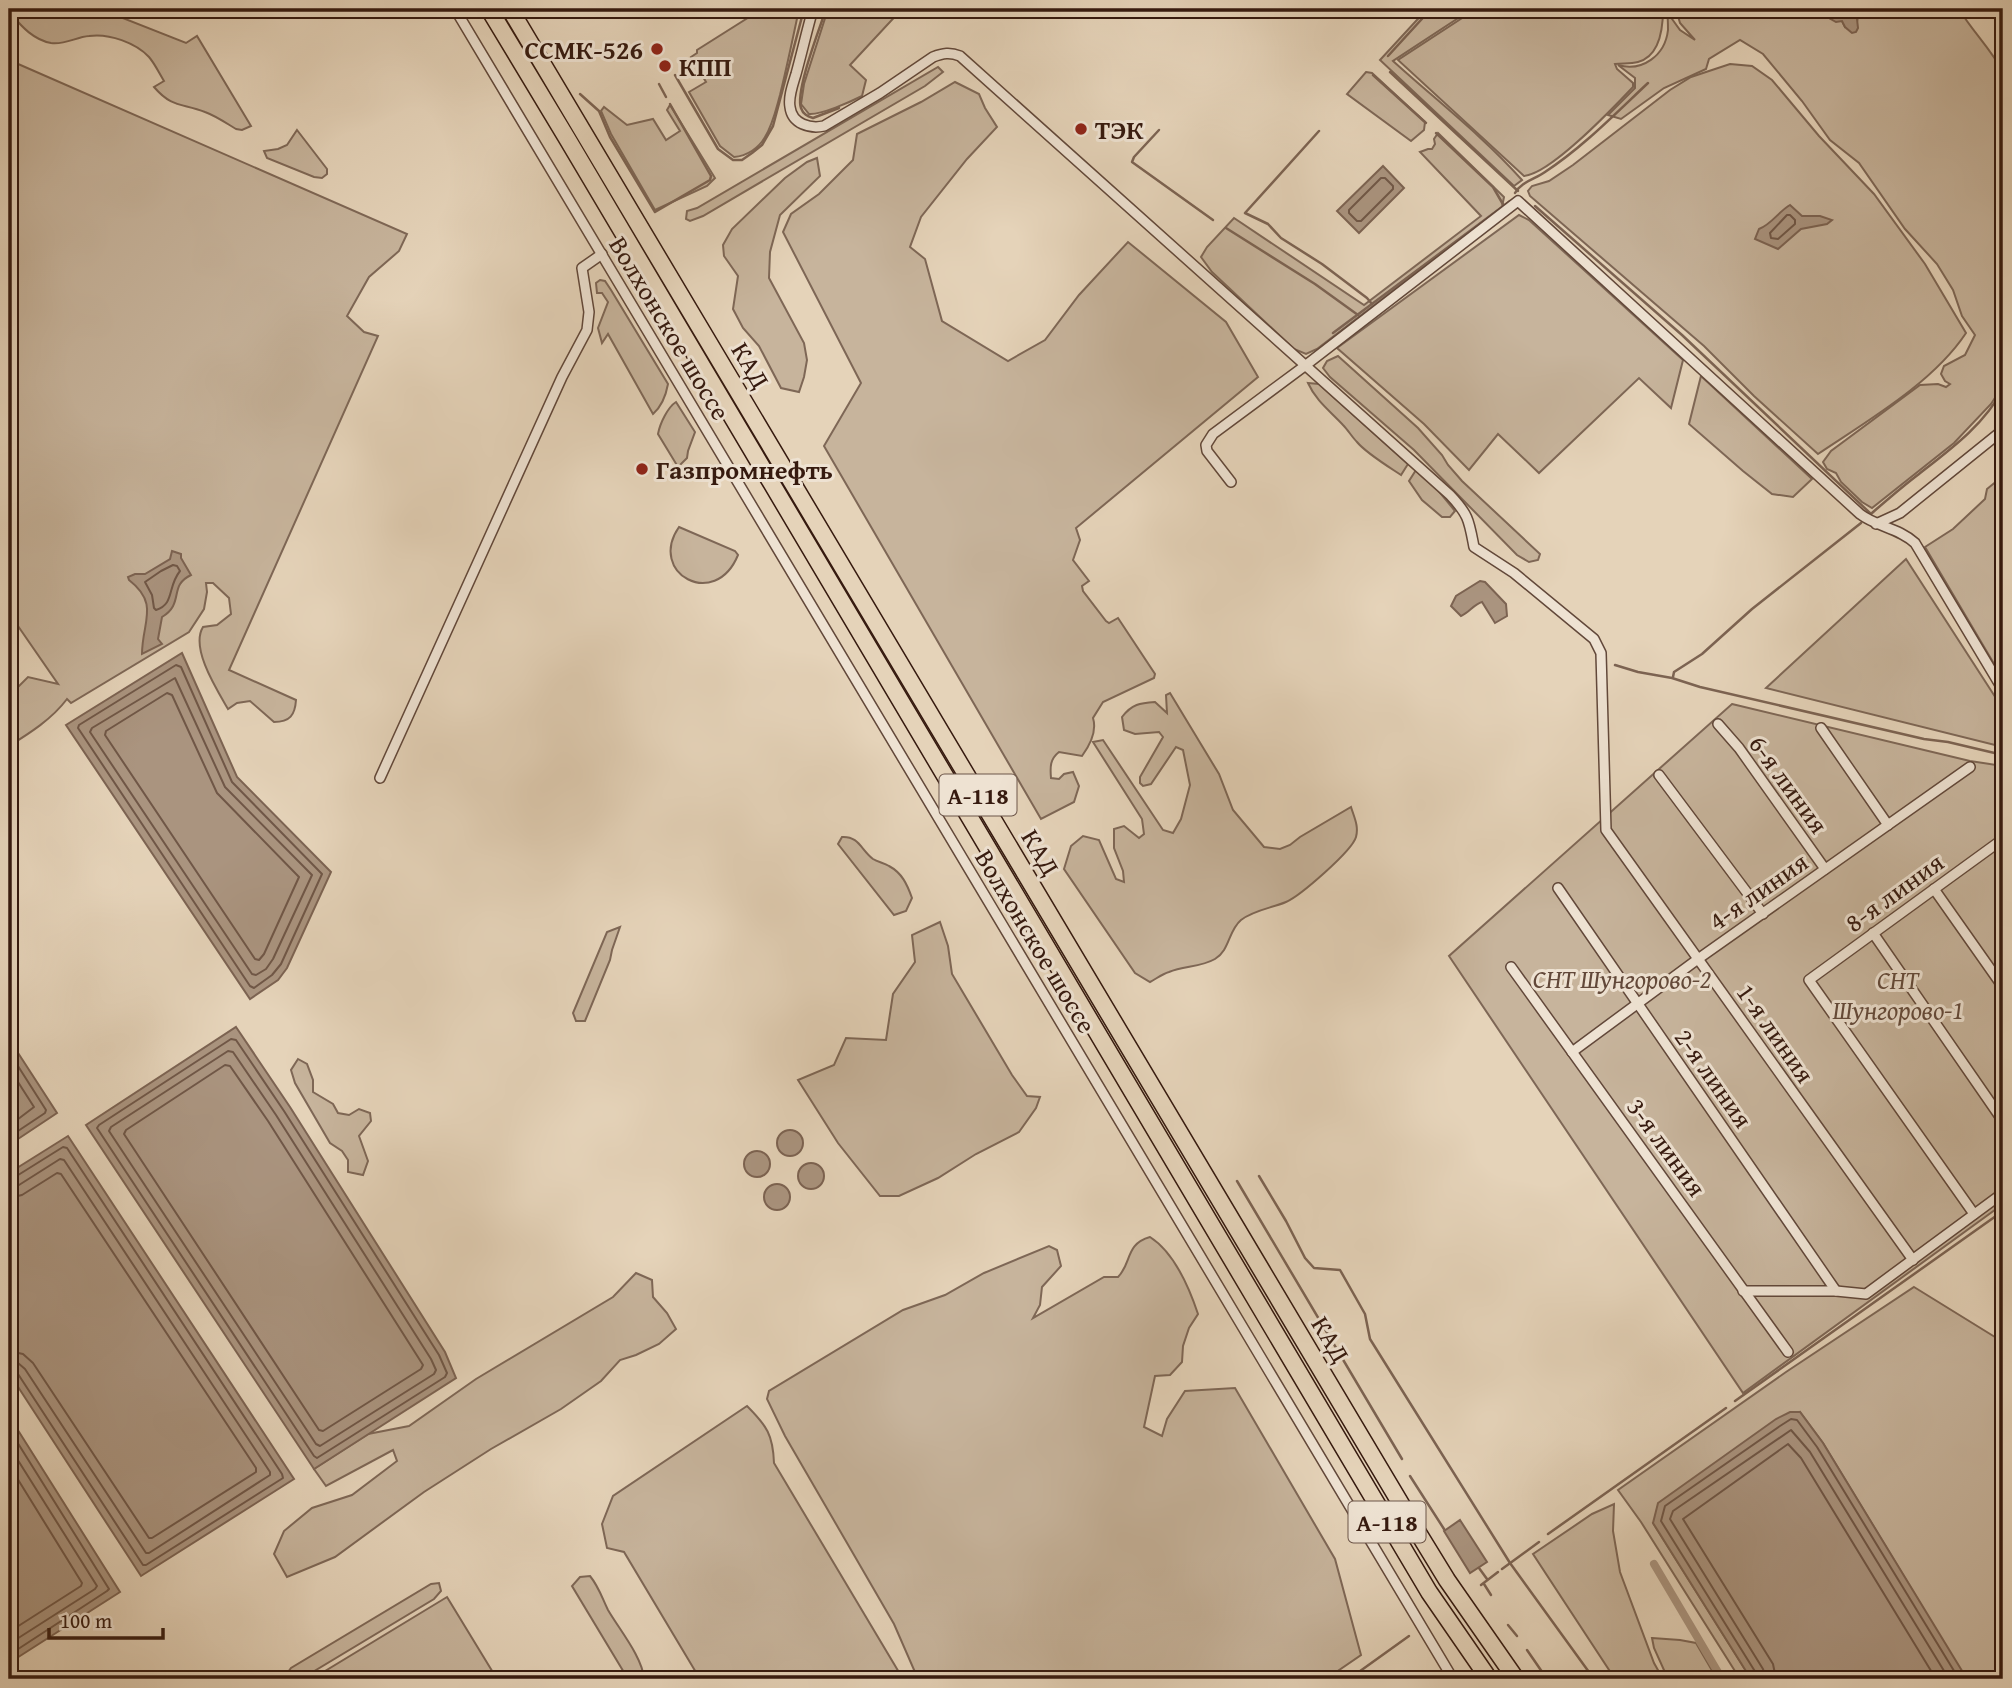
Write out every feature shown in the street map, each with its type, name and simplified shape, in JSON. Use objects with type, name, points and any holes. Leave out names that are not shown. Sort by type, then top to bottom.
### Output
[{"type":"highway","name":"КАД","points":[[489,9],[1429,1592],[1489,1679]]},
{"type":"highway","name":"КАД","points":[[510,9],[1411,1521],[1447,1580],[1516,1679]]},
{"type":"highway","points":[[1429,1592],[1475,1679]]},
{"type":"street","name":"Волхонское шоссе","points":[[455,9],[1452,1679]]},
{"type":"street","points":[[813,9],[791,92],[790,106],[798,121],[814,128],[824,127],[933,57],[942,53],[960,56],[1306,365]]},
{"type":"street","points":[[1231,482],[1207,451],[1206,445],[1213,434],[1518,201],[1860,514],[1876,524],[1906,534],[1915,543],[2003,690]]},
{"type":"street","points":[[380,778],[562,377],[587,330],[589,312],[582,268],[602,254]]},
{"type":"street","name":"1-я линия","points":[[1306,365],[1464,509],[1474,547],[1541,594],[1594,639],[1601,653],[1606,830],[1913,1260]]},
{"type":"street","points":[[1876,524],[1900,513],[2003,430]]},
{"type":"street","name":"6-я линия","points":[[1718,724],[1739,748],[1825,869]]},
{"type":"street","points":[[1821,728],[1888,825]]},
{"type":"street","name":"4-я линия","points":[[1572,1052],[1970,767]]},
{"type":"street","points":[[1659,775],[1763,914]]},
{"type":"street","points":[[2000,841],[2003,853]]},
{"type":"street","name":"8-я линия","points":[[1974,1213],[1809,979],[2000,841]]},
{"type":"street","name":"2-я линия","points":[[1558,888],[1836,1291]]},
{"type":"street","points":[[1934,889],[2003,987]]},
{"type":"street","points":[[1873,933],[2003,1121]]},
{"type":"street","name":"3-я линия","points":[[1511,967],[1788,1352]]},
{"type":"street","points":[[1743,1291],[1836,1291],[1866,1294],[2003,1193]]},
{"type":"green space","points":[[15,9],[100,9],[186,43],[197,36],[251,126],[242,130],[236,129],[209,114],[178,104],[160,94],[154,87],[164,81],[149,57],[130,43],[97,35],[51,43],[34,36],[20,24],[12,15]]},
{"type":"green space","points":[[762,9],[799,9],[770,127],[756,148],[734,157],[720,146],[689,92],[706,82],[691,57],[697,50]]},
{"type":"green space","points":[[828,9],[902,9],[850,65],[866,80],[862,96],[843,105],[809,114],[801,104],[804,84]]},
{"type":"green space","points":[[1427,9],[1472,9],[1393,61],[1507,164],[1522,180],[1514,186],[1380,60]]},
{"type":"green space","points":[[1476,9],[1663,9],[1661,33],[1651,54],[1638,62],[1615,64],[1633,83],[1633,87],[1565,152],[1550,164],[1524,176],[1398,60]]},
{"type":"green space","points":[[1676,9],[1825,9],[1829,18],[1842,21],[1845,27],[1857,22],[1858,16],[1865,9],[1959,9],[2003,72],[2003,387],[1991,404],[1954,443],[1872,508],[1862,502],[1823,462],[1831,451],[1920,385],[1938,384],[1946,387],[1950,384],[1941,374],[1944,366],[1965,355],[1975,335],[1962,316],[1953,290],[1937,264],[1905,229],[1859,163],[1830,140],[1763,54],[1740,40],[1709,59],[1706,69],[1664,88],[1621,119],[1608,115],[1635,88],[1635,78],[1618,65],[1627,67],[1644,64],[1657,54],[1666,39],[1667,12],[1680,30],[1695,40],[1680,23]]},
{"type":"green space","points":[[9,60],[407,234],[399,251],[369,277],[347,316],[364,332],[378,336],[229,670],[296,700],[293,714],[284,721],[274,722],[250,701],[237,703],[228,709],[206,669],[200,636],[203,627],[217,625],[231,614],[229,598],[213,583],[206,583],[204,609],[189,632],[71,703],[67,699],[48,719],[9,746],[9,696],[28,677],[58,684],[9,613]]},
{"type":"green space","points":[[1730,64],[1752,66],[1772,80],[1819,136],[1874,194],[1925,264],[1966,333],[1918,385],[1818,454],[1704,346],[1530,196],[1528,191],[1532,186],[1549,181],[1573,165],[1670,90],[1691,77]]},
{"type":"green space","points":[[938,67],[943,72],[925,86],[703,216],[690,221],[686,219],[687,211],[697,208]]},
{"type":"green space","points":[[1366,72],[1372,73],[1425,122],[1424,130],[1411,141],[1347,94]]},
{"type":"green space","points":[[955,82],[979,94],[997,127],[967,159],[921,217],[910,247],[925,259],[942,321],[1008,361],[1045,340],[1079,295],[1128,242],[1226,322],[1258,377],[1076,528],[1080,540],[1073,560],[1089,581],[1082,586],[1083,591],[1106,621],[1109,623],[1118,618],[1155,674],[1154,678],[1103,702],[1093,718],[1092,738],[1082,756],[1059,752],[1054,757],[1051,778],[1059,779],[1064,774],[1073,772],[1079,786],[1074,802],[1041,819],[824,446],[861,383],[783,232],[791,214],[819,194],[853,160],[857,134]]},
{"type":"green space","points":[[670,105],[715,178],[707,186],[655,210],[611,134],[601,111],[604,107],[627,125],[653,119],[666,140],[680,131],[667,110]]},
{"type":"green space","points":[[297,130],[327,169],[327,174],[322,178],[267,158],[264,151],[287,145]]},
{"type":"green space","points":[[1438,133],[1504,197],[1502,207],[1317,349],[1306,354],[1294,349],[1212,272],[1201,257],[1234,218],[1364,305],[1481,216],[1420,152],[1432,149]]},
{"type":"green space","points":[[817,158],[820,176],[780,215],[770,252],[769,278],[804,343],[807,360],[799,392],[781,388],[759,346],[743,328],[733,309],[738,276],[724,256],[723,245],[732,229],[785,178]]},
{"type":"green space","points":[[1519,215],[1529,220],[1683,360],[1671,408],[1639,378],[1539,473],[1498,434],[1469,470],[1424,424],[1337,348]]},
{"type":"green space","points":[[605,281],[611,290],[668,384],[663,400],[653,414],[608,334],[602,343],[598,328],[608,302],[602,293],[597,293],[596,283]]},
{"type":"green space","points":[[1338,356],[1418,428],[1462,481],[1540,554],[1538,560],[1529,562],[1517,555],[1414,450],[1330,377],[1323,368],[1327,361]]},
{"type":"green space","points":[[1701,376],[1812,479],[1793,497],[1772,494],[1689,424]]},
{"type":"green space","points":[[1308,383],[1319,384],[1408,464],[1401,475],[1361,446],[1319,401]]},
{"type":"green space","points":[[676,402],[695,432],[687,458],[678,467],[658,434],[665,416]]},
{"type":"green space","points":[[1416,470],[1437,489],[1455,511],[1450,517],[1442,517],[1422,500],[1409,481]]},
{"type":"green space","points":[[1998,480],[2003,481],[2003,679],[1925,547],[1953,529],[1985,499],[1987,489]]},
{"type":"green space","points":[[679,527],[735,551],[738,555],[728,572],[715,581],[701,583],[688,579],[678,571],[671,559],[671,544]]},
{"type":"green space","points":[[1906,559],[2003,709],[2003,747],[1766,688]]},
{"type":"green space","points":[[1170,693],[1219,774],[1233,810],[1264,847],[1280,849],[1290,845],[1351,807],[1357,833],[1345,852],[1302,891],[1286,902],[1257,911],[1241,920],[1224,951],[1215,959],[1166,973],[1150,982],[1135,973],[1064,869],[1071,846],[1083,836],[1099,840],[1116,879],[1124,882],[1123,871],[1114,848],[1114,829],[1124,826],[1139,838],[1144,834],[1142,819],[1093,742],[1103,740],[1163,830],[1173,833],[1181,819],[1190,785],[1183,750],[1176,747],[1151,784],[1143,786],[1140,777],[1163,737],[1159,732],[1135,734],[1124,730],[1122,717],[1133,707],[1150,702],[1155,702],[1167,713],[1166,695]]},
{"type":"green space","name":"СНТ Шунгорово-2","points":[[1732,704],[1970,761],[2003,766],[2003,1204],[1743,1393],[1449,956]]},
{"type":"green space","points":[[842,837],[856,841],[873,859],[894,869],[901,876],[912,898],[906,911],[894,915],[838,844]]},
{"type":"green space","points":[[940,922],[948,946],[952,974],[1027,1096],[1040,1097],[1036,1108],[1019,1132],[976,1154],[938,1178],[899,1196],[880,1196],[838,1143],[798,1080],[834,1065],[846,1038],[886,1040],[893,994],[915,962],[912,935]]},
{"type":"green space","points":[[620,927],[610,960],[585,1021],[576,1021],[573,1013],[607,932]]},
{"type":"green space","points":[[298,1059],[307,1064],[313,1080],[313,1092],[333,1104],[338,1113],[349,1115],[359,1109],[370,1113],[371,1121],[359,1136],[368,1161],[363,1175],[348,1172],[348,1160],[342,1151],[330,1143],[295,1083],[291,1070]]},
{"type":"green space","points":[[1150,1237],[1174,1261],[1198,1314],[1189,1328],[1183,1346],[1182,1362],[1170,1375],[1155,1376],[1144,1427],[1162,1436],[1167,1419],[1185,1391],[1235,1388],[1335,1559],[1361,1655],[1326,1679],[918,1679],[894,1624],[785,1436],[767,1399],[769,1391],[903,1310],[945,1295],[984,1273],[1049,1246],[1057,1250],[1061,1266],[1042,1287],[1040,1305],[1033,1318],[1104,1277],[1118,1277],[1136,1244]]},
{"type":"green space","points":[[636,1273],[652,1280],[653,1297],[676,1329],[659,1344],[620,1360],[601,1381],[561,1409],[424,1492],[335,1557],[287,1577],[274,1554],[284,1531],[312,1508],[352,1495],[397,1461],[393,1450],[326,1486],[314,1469],[368,1434],[409,1426],[476,1379],[613,1297]]},
{"type":"green space","points":[[1914,1287],[2003,1342],[2003,1679],[1909,1679],[1920,1603],[1823,1443],[1800,1412],[1653,1523],[1751,1679],[1740,1679],[1618,1490],[1786,1372]]},
{"type":"green space","points":[[747,1406],[768,1432],[774,1463],[903,1679],[700,1679],[624,1552],[607,1548],[602,1524],[613,1496]]},
{"type":"green space","points":[[1614,1504],[1613,1531],[1620,1572],[1654,1663],[1663,1679],[1615,1679],[1533,1554],[1592,1514]]},
{"type":"green space","points":[[590,1576],[640,1662],[644,1679],[628,1679],[572,1586],[580,1577]]},
{"type":"green space","points":[[439,1583],[441,1591],[434,1599],[301,1679],[283,1679],[291,1668],[431,1584]]},
{"type":"green space","points":[[447,1597],[497,1679],[312,1679]]},
{"type":"green space","points":[[1652,1638],[1696,1643],[1717,1679],[1668,1679]]},
{"type":"water","points":[[1825,9],[1865,9],[1857,19],[1856,32],[1852,33],[1842,21],[1836,22],[1829,18]]},
{"type":"water","points":[[1383,166],[1404,188],[1359,233],[1337,211]]},
{"type":"water","points":[[1790,205],[1802,216],[1820,216],[1832,220],[1827,224],[1801,229],[1778,249],[1755,239],[1759,229]]},
{"type":"water","points":[[172,551],[181,554],[191,575],[180,584],[173,606],[162,617],[158,639],[162,644],[142,654],[147,606],[144,597],[128,577],[145,574],[170,559]]},
{"type":"water","points":[[1480,581],[1485,582],[1506,604],[1507,616],[1495,623],[1482,602],[1461,616],[1451,606],[1456,596]]},
{"type":"water","points":[[182,653],[237,777],[331,872],[287,968],[278,980],[250,999],[66,725]]},
{"type":"water","points":[[236,1027],[290,1107],[445,1352],[456,1378],[314,1469],[86,1125]]},
{"type":"water","points":[[9,1039],[57,1113],[9,1145]]},
{"type":"water","points":[[790,1130],[799,1134],[803,1143],[799,1152],[790,1156],[781,1152],[777,1143],[781,1134]]},
{"type":"water","points":[[68,1136],[294,1479],[141,1576],[9,1373],[9,1173]]},
{"type":"water","points":[[757,1151],[766,1155],[770,1164],[766,1173],[757,1177],[748,1173],[744,1164],[748,1155]]},
{"type":"water","points":[[811,1163],[820,1167],[824,1176],[820,1185],[811,1189],[802,1185],[798,1176],[802,1167]]},
{"type":"water","points":[[777,1184],[786,1188],[790,1197],[786,1206],[777,1210],[768,1206],[764,1197],[768,1188]]},
{"type":"water","points":[[1790,1412],[1800,1412],[1823,1443],[1967,1679],[1751,1679],[1653,1523],[1658,1503],[1776,1419]]},
{"type":"water","points":[[9,1416],[120,1592],[9,1663]]},
{"type":"water","points":[[1460,1520],[1487,1562],[1470,1573],[1444,1531]]},
{"type":"waterway","points":[[675,75],[718,149],[733,160],[742,160],[762,145],[773,126],[804,9]]},
{"type":"waterway","points":[[826,9],[805,74],[801,108],[813,118],[839,108]]},
{"type":"waterway","points":[[1388,56],[1431,9]]},
{"type":"waterway","points":[[1390,72],[1518,191]]},
{"type":"waterway","points":[[1373,75],[1426,123]]},
{"type":"waterway","points":[[1515,193],[1524,183],[1545,172],[1572,152],[1648,83]]},
{"type":"waterway","points":[[659,84],[666,97]]},
{"type":"waterway","points":[[580,94],[599,111],[610,137],[655,212],[710,180],[711,176],[670,104]]},
{"type":"waterway","points":[[1159,130],[1132,162],[1213,220]]},
{"type":"waterway","points":[[1319,131],[1245,213],[1268,224],[1281,238],[1322,264],[1372,304]]},
{"type":"waterway","points":[[1436,133],[1493,187],[1504,206]]},
{"type":"waterway","points":[[1333,333],[1510,201]]},
{"type":"waterway","points":[[1535,206],[1682,335],[1871,514]]},
{"type":"waterway","points":[[1226,228],[1315,284],[1358,315]]},
{"type":"waterway","points":[[1872,513],[1966,436],[1986,414],[2003,389]]},
{"type":"waterway","points":[[1673,677],[1674,672],[1702,654],[1752,609],[1861,523]]},
{"type":"waterway","points":[[1615,665],[1924,739],[2003,755]]},
{"type":"waterway","points":[[1259,1176],[1305,1258],[1314,1268],[1340,1270],[1365,1314],[1370,1339],[1510,1563],[1594,1679]]},
{"type":"waterway","points":[[1237,1181],[1402,1459]]},
{"type":"waterway","points":[[1735,1401],[2003,1211]]},
{"type":"waterway","points":[[1548,1534],[1726,1408]]},
{"type":"waterway","points":[[1410,1476],[1444,1529]]},
{"type":"waterway","points":[[1502,1569],[1539,1542]]},
{"type":"waterway","points":[[1654,1564],[1722,1679]]},
{"type":"waterway","points":[[1479,1568],[1487,1579]]},
{"type":"waterway","points":[[1481,1585],[1498,1572]]},
{"type":"waterway","points":[[1484,1584],[1491,1595]]},
{"type":"waterway","points":[[1508,1625],[1517,1636]]},
{"type":"waterway","points":[[1349,1679],[1409,1636]]},
{"type":"waterway","points":[[1527,1650],[1547,1679]]},
{"type":"place","name":"ССМК-526","points":[[657,49]]},
{"type":"place","name":"КПП","points":[[665,66]]},
{"type":"place","name":"ТЭК","points":[[1081,129]]},
{"type":"place","name":"Газпромнефть","points":[[642,469]]},
{"type":"park label","name":"СНТ Шунгорово-1","points":[[1898,994]]}]
